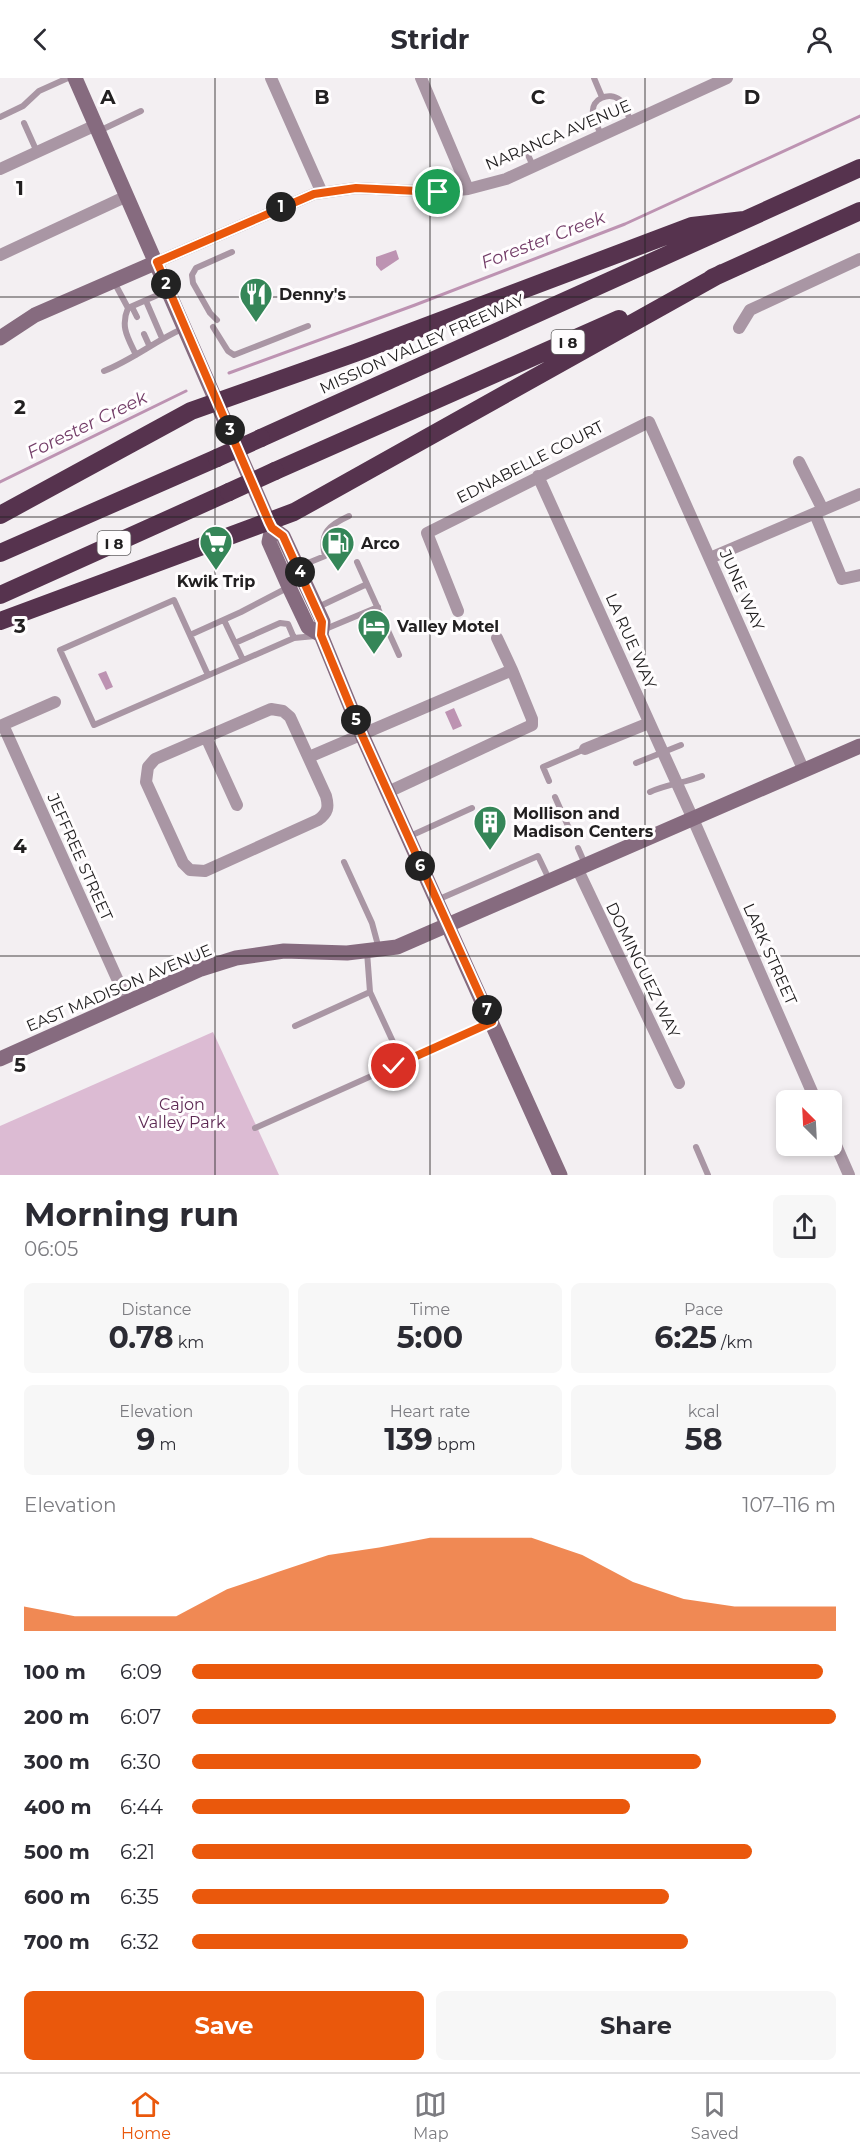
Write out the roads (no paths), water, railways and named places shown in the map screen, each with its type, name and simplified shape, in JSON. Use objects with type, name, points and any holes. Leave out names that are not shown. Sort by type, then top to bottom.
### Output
[{"type":"highway","name":"MISSION VALLEY FREEWAY","points":[[0,553],[217,458],[860,168]]},
{"type":"highway","name":"I 8","points":[[0,595],[860,211]]},
{"type":"highway","points":[[0,515],[191,411],[692,226],[744,219]]},
{"type":"highway","points":[[0,621],[271,525],[722,273]]},
{"type":"main road","points":[[75,78],[271,525],[283,536],[298,567],[322,622],[321,633],[362,735],[560,1175]]},
{"type":"main road","points":[[0,338],[35,315],[157,262]]},
{"type":"main road","points":[[271,525],[269,542],[290,589],[308,627],[321,633]]},
{"type":"main road","points":[[290,589],[299,593],[311,609],[316,608]]},
{"type":"main road","name":"EAST MADISON AVENUE","points":[[0,1059],[201,969],[236,958],[284,951],[373,950],[397,947],[551,883],[860,746]]},
{"type":"street","points":[[271,78],[322,193]]},
{"type":"street","points":[[420,78],[468,189]]},
{"type":"street","name":"NARANCA AVENUE","points":[[157,262],[289,204],[322,193],[356,188],[438,192],[468,189],[506,178],[728,78]]},
{"type":"street","points":[[0,168],[97,128]]},
{"type":"street","points":[[0,255],[127,196]]},
{"type":"street","points":[[739,328],[750,310],[860,259]]},
{"type":"street","name":"EDNABELLE COURT","points":[[458,611],[427,533],[649,422]]},
{"type":"street","name":"JUNE WAY","points":[[649,422],[804,771]]},
{"type":"street","points":[[799,462],[842,579],[860,575]]},
{"type":"street","name":"LA RUE WAY","points":[[537,476],[563,528],[693,819]]},
{"type":"street","points":[[710,558],[860,494]]},
{"type":"street","points":[[388,792],[532,725],[532,719],[497,638]]},
{"type":"street","points":[[309,757],[512,670]]},
{"type":"street","points":[[1,725],[55,702]]},
{"type":"street","points":[[271,709],[283,711],[290,717],[326,796],[329,806],[326,814],[318,820],[205,871],[197,872],[183,863],[145,775],[155,759],[206,737],[271,709]]},
{"type":"street","points":[[585,749],[649,723]]},
{"type":"street","name":"JEFFREE STREET","points":[[1,725],[128,1003]]},
{"type":"street","points":[[206,737],[237,805]]},
{"type":"street","name":"LARK STREET","points":[[693,819],[811,1090]]},
{"type":"street","name":"DOMINGUEZ WAY","points":[[582,869],[679,1083]]},
{"type":"street","points":[[841,1156],[849,1175]]},
{"type":"lane","points":[[0,117],[23,106],[39,91],[68,78]]},
{"type":"lane","points":[[594,78],[602,97]]},
{"type":"lane","points":[[602,136],[592,113],[596,103],[602,97],[611,96],[619,100],[631,123]]},
{"type":"lane","points":[[97,128],[141,111]]},
{"type":"lane","points":[[24,123],[37,152]]},
{"type":"lane","points":[[523,144],[533,166]]},
{"type":"lane","points":[[217,320],[210,313],[193,283],[192,275],[196,268],[232,252]]},
{"type":"lane","points":[[113,280],[137,317]]},
{"type":"lane","points":[[136,355],[124,329],[123,320],[130,307],[169,290]]},
{"type":"lane","points":[[146,301],[162,338]]},
{"type":"lane","points":[[213,327],[228,351],[234,355],[308,326]]},
{"type":"lane","points":[[104,371],[186,327]]},
{"type":"lane","points":[[144,334],[149,345]]},
{"type":"lane","points":[[298,567],[325,555],[322,541],[326,531],[331,524],[349,516]]},
{"type":"lane","points":[[357,562],[399,655]]},
{"type":"lane","points":[[316,608],[367,584]]},
{"type":"lane","points":[[189,635],[290,589]]},
{"type":"lane","points":[[208,675],[174,600],[60,650],[94,725],[294,638],[321,633],[378,607]]},
{"type":"lane","points":[[224,620],[243,660]]},
{"type":"lane","points":[[235,643],[284,622],[288,624],[294,638]]},
{"type":"lane","points":[[636,763],[681,745]]},
{"type":"lane","points":[[549,782],[543,767],[585,749]]},
{"type":"lane","points":[[650,792],[702,776]]},
{"type":"lane","points":[[555,797],[572,835]]},
{"type":"lane","points":[[407,837],[472,808]]},
{"type":"lane","points":[[578,849],[582,869]]},
{"type":"lane","points":[[436,900],[538,856],[551,883]]},
{"type":"lane","points":[[344,862],[372,923],[370,992],[394,1044]]},
{"type":"lane","points":[[295,1026],[370,992]]},
{"type":"lane","points":[[255,1128],[492,1022]]},
{"type":"lane","points":[[696,1147],[708,1175]]},
{"type":"waterway","name":"Forester Creek","points":[[229,373],[415,305],[625,224],[860,116]]},
{"type":"waterway","name":"Forester Creek","points":[[0,482],[186,391]]},
{"type":"place","name":"Denny's","points":[[256,323]]},
{"type":"place","name":"Kwik Trip","points":[[216,571]]},
{"type":"place","name":"Arco","points":[[338,572]]},
{"type":"place","name":"Valley Motel","points":[[374,655]]},
{"type":"place","name":"Mollison and Madison Centers","points":[[490,851]]},
{"type":"park label","name":"Cajon Valley Park","points":[[182,1113]]}]
